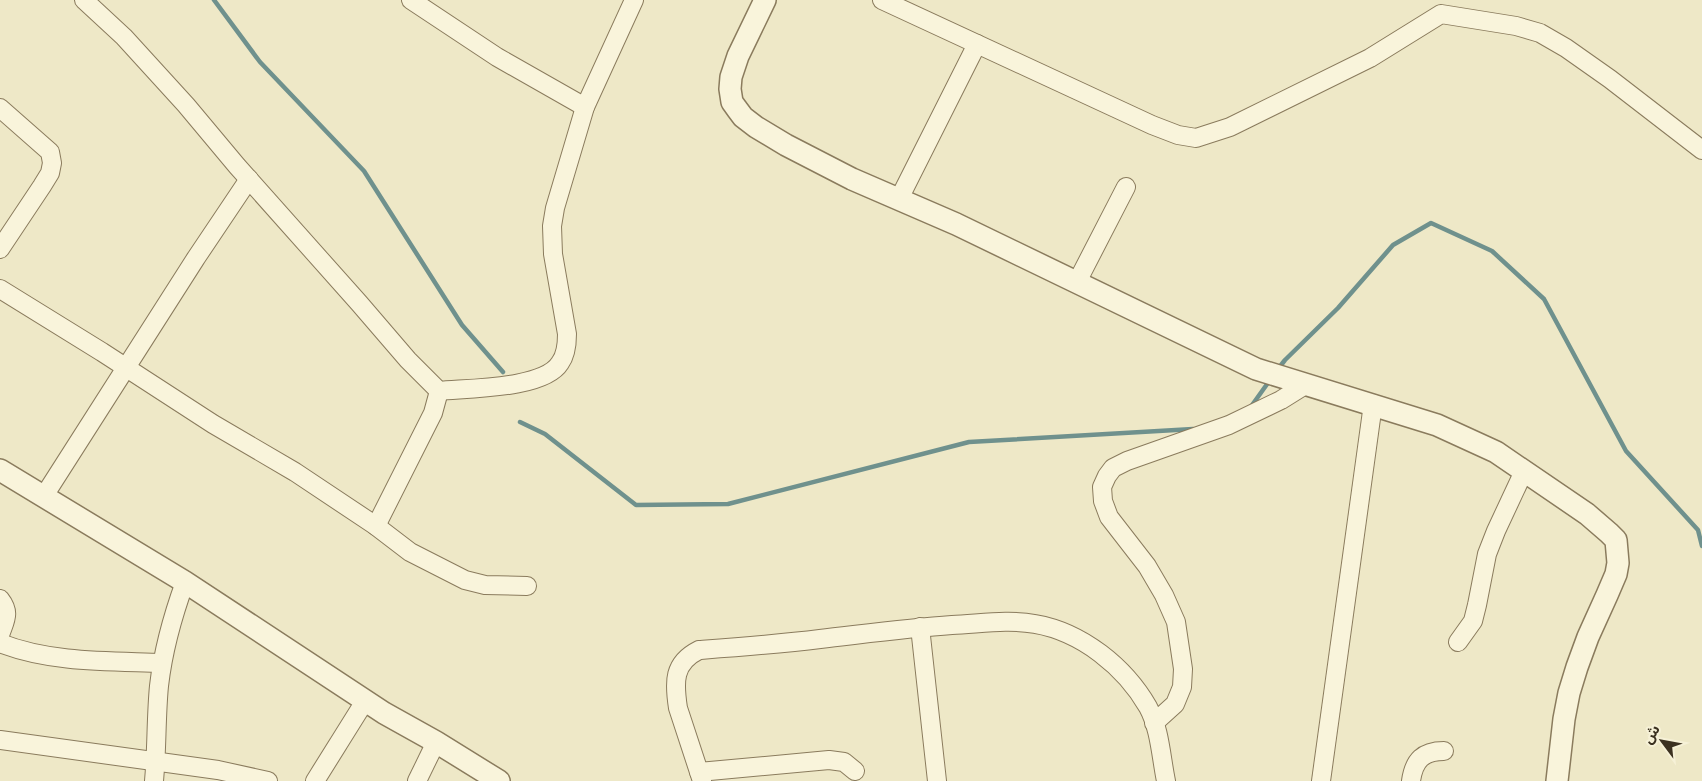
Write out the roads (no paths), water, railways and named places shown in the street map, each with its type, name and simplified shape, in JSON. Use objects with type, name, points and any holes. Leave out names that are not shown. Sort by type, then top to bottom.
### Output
[{"type":"street","points":[[84,0],[130,44],[186,105],[408,360],[439,391],[494,387],[531,381],[548,374],[560,363],[567,343],[567,334],[553,254],[552,226],[562,184],[585,107],[634,0]]},
{"type":"street","points":[[411,0],[497,56],[585,107]]},
{"type":"street","points":[[765,0],[745,41],[731,77],[730,89],[732,102],[743,117],[756,127],[786,145],[852,179],[956,224],[1266,372],[1437,425],[1496,452],[1587,514],[1609,533],[1616,540],[1618,554],[1616,574],[1588,637],[1569,693],[1557,781]]},
{"type":"street","points":[[882,0],[1152,125],[1178,135],[1196,138],[1252,117],[1370,58],[1440,7],[1540,33],[1566,48],[1610,79],[1702,150]]},
{"type":"street","points":[[899,199],[977,44]]},
{"type":"street","points":[[0,108],[50,152],[52,163],[50,172],[42,186],[0,249]]},
{"type":"street","points":[[44,496],[196,258],[249,179]]},
{"type":"street","points":[[1077,282],[1126,187]]},
{"type":"street","points":[[0,289],[213,424],[295,472],[376,526],[410,552],[465,580],[485,585],[527,586]]},
{"type":"street","points":[[1154,723],[1175,704],[1182,687],[1183,669],[1176,622],[1164,595],[1147,566],[1109,517],[1103,501],[1102,487],[1113,468],[1127,461],[1229,425],[1282,400],[1305,385]]},
{"type":"street","points":[[376,526],[433,413],[439,391]]},
{"type":"street","points":[[1321,781],[1374,404]]},
{"type":"street","points":[[0,470],[185,582],[408,728],[436,742],[500,781]]},
{"type":"street","points":[[1458,642],[1473,621],[1478,605],[1487,554],[1524,471]]},
{"type":"street","points":[[154,781],[162,663],[178,600],[185,582]]},
{"type":"street","points":[[0,599],[6,607],[7,614],[0,635]]},
{"type":"street","points":[[855,771],[844,762],[829,760],[700,776],[676,697],[676,676],[679,666],[688,655],[699,650],[787,643],[920,627],[1036,624],[1062,632],[1085,643],[1123,673],[1135,687],[1149,709],[1154,723],[1166,781]]},
{"type":"street","points":[[920,627],[937,781]]},
{"type":"street","points":[[0,643],[30,652],[73,659],[162,663]]},
{"type":"street","points":[[315,781],[365,700]]},
{"type":"street","points":[[0,740],[218,770],[268,781]]},
{"type":"street","points":[[417,781],[436,742]]},
{"type":"street","points":[[1411,781],[1416,764],[1423,756],[1433,751],[1444,751]]},
{"type":"waterway","points":[[214,0],[260,62],[364,171],[462,325],[503,372]]},
{"type":"waterway","points":[[1278,369],[1338,308],[1393,245],[1431,223],[1492,251],[1544,299],[1626,451],[1698,530],[1702,546]]},
{"type":"waterway","points":[[1250,408],[1270,380]]},
{"type":"waterway","points":[[520,422],[545,434],[636,505],[728,504],[969,442],[1193,429]]}]
